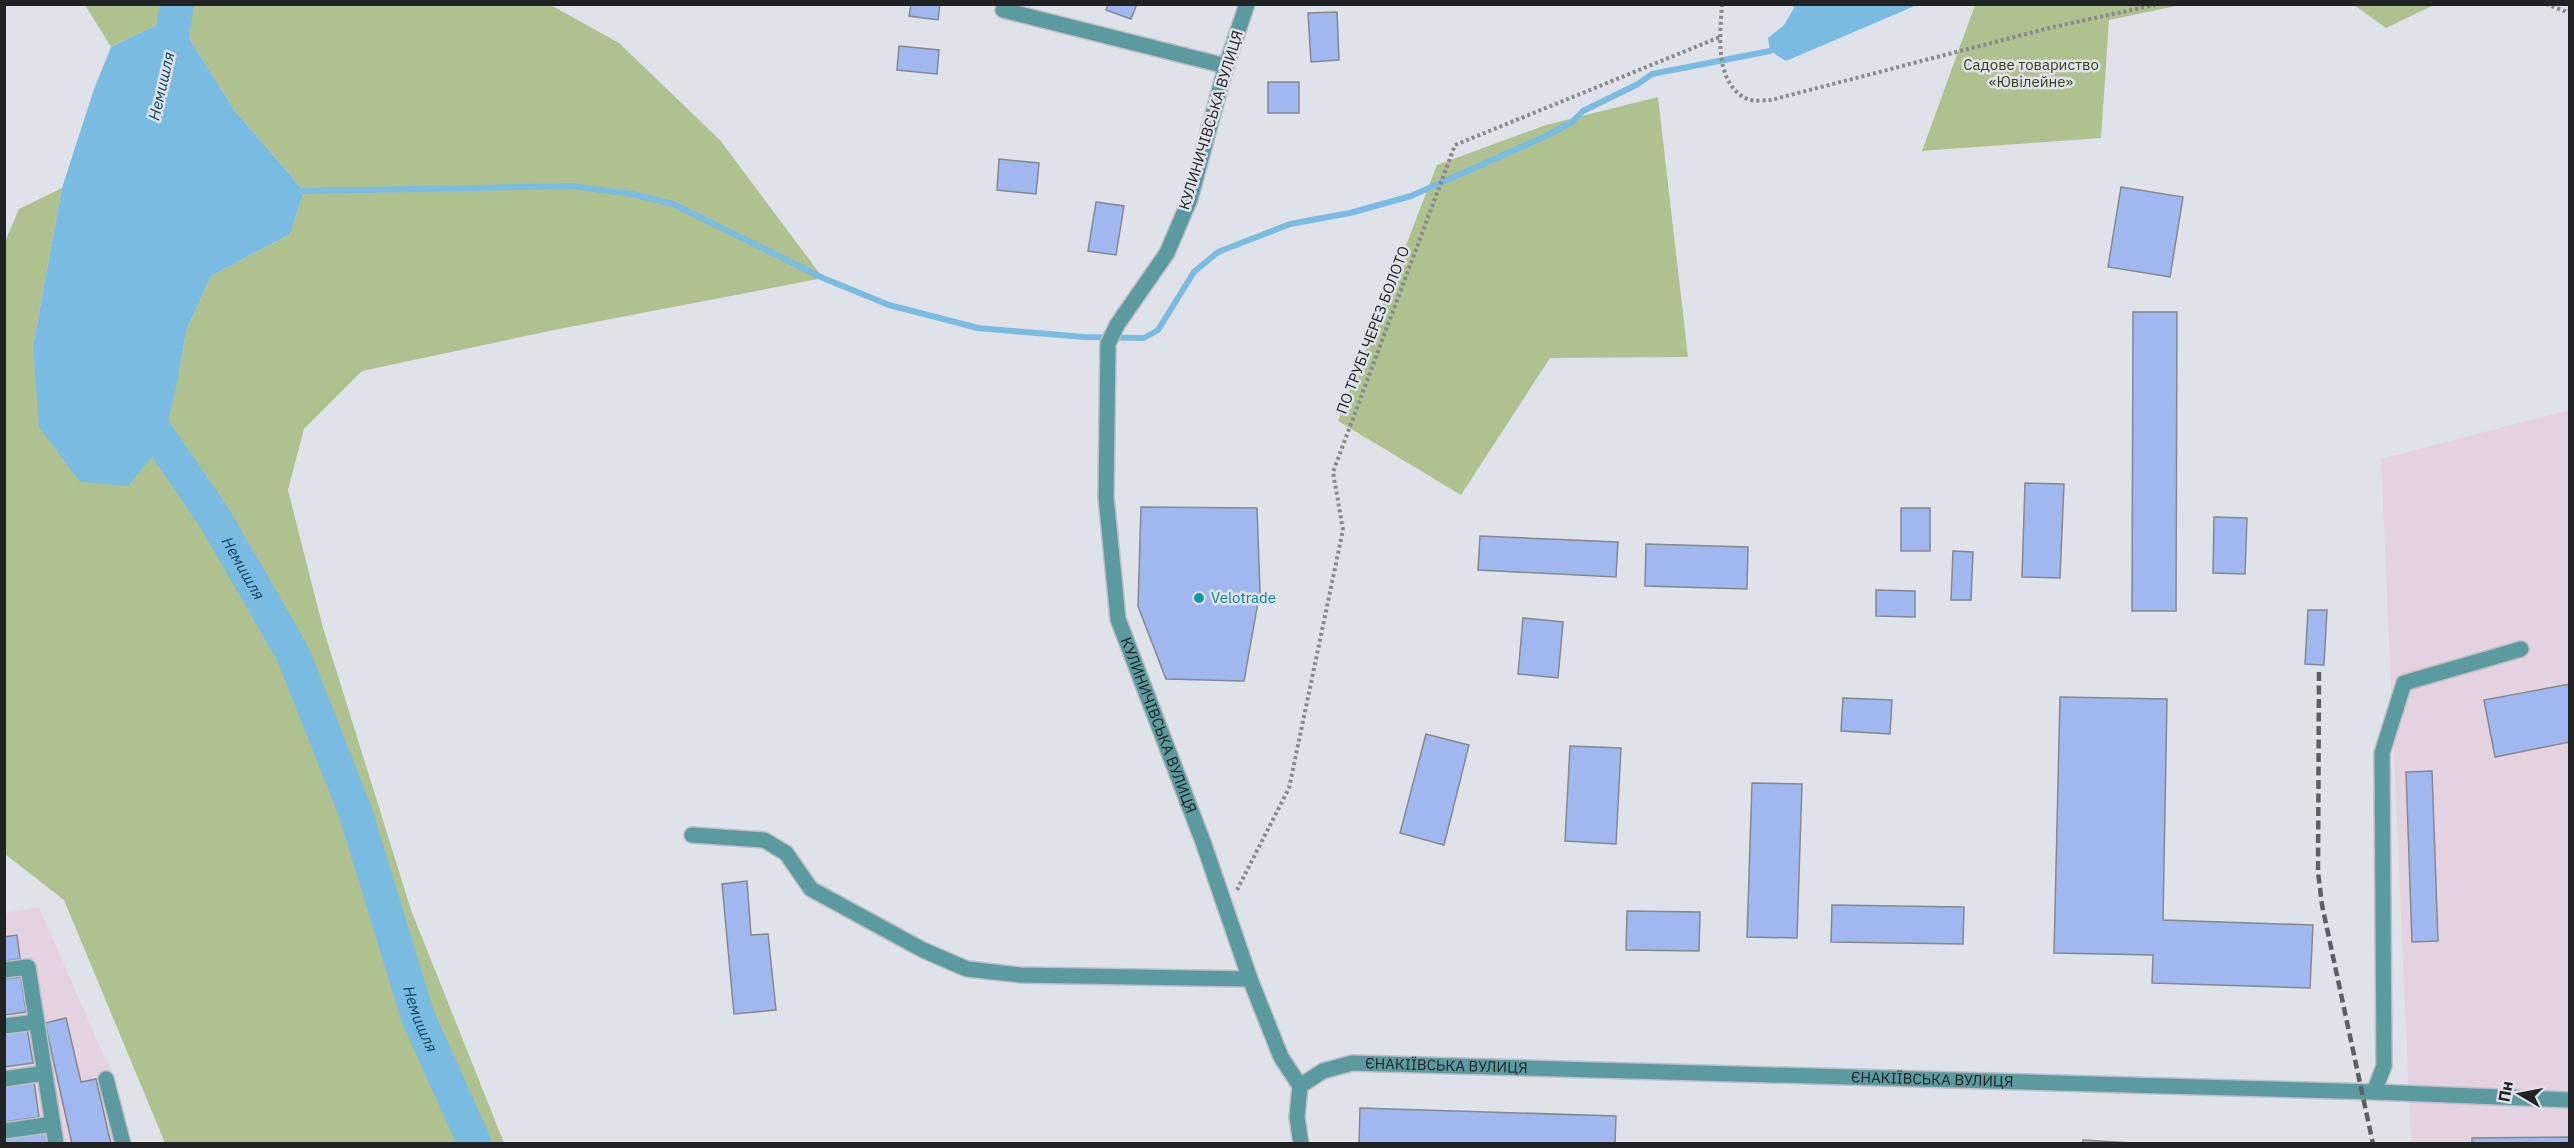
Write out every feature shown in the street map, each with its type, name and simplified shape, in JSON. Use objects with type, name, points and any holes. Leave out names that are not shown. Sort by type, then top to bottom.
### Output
[{"type":"street","name":"КУЛИНИЧІВСЬКА ВУЛИЦЯ","points":[[1247,4],[1226,66],[1185,210],[1167,253],[1117,325],[1108,344],[1106,497],[1118,619],[1227,910],[1250,979],[1281,1057],[1300,1086]]},
{"type":"street","points":[[1002,10],[1226,66]]},
{"type":"street","points":[[2374,1092],[2384,1066],[2382,753],[2404,683],[2521,649]]},
{"type":"street","points":[[692,836],[764,840],[786,853],[811,889],[923,950],[967,969],[1020,975],[1250,979]]},
{"type":"street","points":[[4,970],[28,967],[56,1143]]},
{"type":"street","points":[[4,1026],[37,1022]]},
{"type":"street","name":"ЄНАКІЇВСЬКА ВУЛИЦЯ","points":[[1300,1086],[1323,1071],[1352,1063],[2374,1092],[2570,1100]]},
{"type":"street","points":[[4,1079],[45,1073]]},
{"type":"street","points":[[106,1079],[123,1143]]},
{"type":"street","points":[[1300,1086],[1297,1117],[1301,1143]]},
{"type":"street","points":[[4,1131],[53,1124]]},
{"type":"path","points":[[1722,4],[1719,50],[1732,88],[1749,100],[1771,100],[2049,28],[2159,4]]},
{"type":"path","points":[[2546,4],[2567,12],[2570,10]]},
{"type":"path","name":"ПО ТРУБІ ЧЕРЕЗ БОЛОТО","points":[[1227,910],[1289,788],[1344,530],[1333,472],[1455,145],[1720,37]]},
{"type":"shaded area","points":[[2569,410],[2569,1143],[2411,1143],[2381,459]]},
{"type":"shaded area","points":[[39,907],[114,1079],[130,1143],[5,1144],[5,913]]},
{"type":"green space","points":[[549,4],[619,43],[720,140],[823,278],[554,330],[362,371],[304,429],[288,490],[323,628],[411,910],[504,1143],[165,1143],[64,900],[5,854],[4,244],[19,209],[62,188],[33,346],[179,374],[186,331],[211,276],[290,234],[304,191],[235,111],[175,16],[111,47],[85,5]]},
{"type":"green space","name":"Садове товариство «Ювілейне»","points":[[1975,4],[2181,5],[2109,20],[2101,138],[1922,151]]},
{"type":"green space","points":[[2354,5],[2434,5],[2386,28]]},
{"type":"green space","points":[[1658,97],[1688,357],[1550,358],[1461,495],[1338,421],[1437,165],[1546,125]]},
{"type":"water","points":[[1792,5],[1917,5],[1786,61],[1770,51],[1768,38],[1784,25],[1794,8]]},
{"type":"water","points":[[175,16],[235,111],[304,191],[290,234],[211,276],[186,331],[163,443],[128,486],[80,482],[39,427],[33,346],[62,188],[94,89],[111,47]]},
{"type":"building","points":[[911,4],[940,4],[938,20],[909,16]]},
{"type":"building","points":[[1108,4],[1137,4],[1131,19],[1106,10]]},
{"type":"building","points":[[1337,12],[1339,60],[1311,62],[1308,13]]},
{"type":"building","points":[[899,46],[939,50],[937,74],[897,70]]},
{"type":"building","points":[[1268,82],[1299,82],[1299,113],[1268,113]]},
{"type":"building","points":[[999,159],[1039,163],[1036,194],[997,190]]},
{"type":"building","points":[[2121,187],[2183,197],[2170,277],[2108,267]]},
{"type":"building","points":[[1096,202],[1124,206],[1116,255],[1088,251]]},
{"type":"building","points":[[2133,312],[2177,312],[2176,611],[2132,611]]},
{"type":"building","points":[[2025,483],[2064,484],[2060,578],[2022,577]]},
{"type":"building","name":"Velotrade","points":[[1141,507],[1257,508],[1260,591],[1244,681],[1166,679],[1138,606]]},
{"type":"building","points":[[1901,508],[1930,508],[1930,551],[1901,551]]},
{"type":"building","points":[[2214,517],[2247,518],[2245,574],[2213,573]]},
{"type":"building","points":[[1480,536],[1618,542],[1616,577],[1478,570]]},
{"type":"building","points":[[1646,544],[1748,547],[1747,589],[1645,586]]},
{"type":"building","points":[[1953,551],[1973,552],[1971,600],[1951,600]]},
{"type":"building","points":[[1876,590],[1915,591],[1915,617],[1876,616]]},
{"type":"building","points":[[2308,610],[2327,610],[2324,665],[2305,664]]},
{"type":"building","points":[[1523,618],[1563,622],[1558,678],[1518,674]]},
{"type":"building","points":[[2570,684],[2570,742],[2495,757],[2484,700]]},
{"type":"building","points":[[2060,697],[2167,699],[2163,920],[2313,925],[2310,988],[2152,983],[2153,955],[2054,953]]},
{"type":"building","points":[[1843,698],[1892,700],[1890,734],[1841,731]]},
{"type":"building","points":[[1426,734],[1469,745],[1444,845],[1400,833]]},
{"type":"building","points":[[1570,746],[1621,748],[1616,844],[1565,841]]},
{"type":"building","points":[[2432,771],[2438,941],[2412,942],[2406,772]]},
{"type":"building","points":[[1752,783],[1802,784],[1797,938],[1747,937]]},
{"type":"building","points":[[747,881],[751,935],[768,934],[776,1010],[734,1014],[722,884]]},
{"type":"building","points":[[1832,905],[1964,907],[1963,944],[1831,942]]},
{"type":"building","points":[[1627,911],[1700,912],[1699,951],[1626,950]]},
{"type":"building","points":[[17,935],[20,959],[4,961],[4,937]]},
{"type":"building","points":[[21,977],[26,1012],[4,1015],[4,979]]},
{"type":"building","points":[[66,1018],[81,1082],[96,1079],[111,1144],[72,1144],[45,1023]]},
{"type":"building","points":[[27,1028],[33,1063],[4,1067],[4,1032]]},
{"type":"building","points":[[34,1081],[39,1117],[4,1122],[4,1085]]},
{"type":"building","points":[[1360,1108],[1616,1116],[1615,1144],[1359,1144]]},
{"type":"building","points":[[48,1130],[50,1144],[4,1144],[4,1137]]},
{"type":"building","points":[[2570,1137],[2570,1144],[2472,1144],[2472,1138]]},
{"type":"building","points":[[2083,1140],[2147,1144],[2083,1144]]},
{"type":"waterway","name":"Немишля","points":[[168,61],[177,4]]},
{"type":"waterway","points":[[304,191],[571,186],[632,194],[673,204],[823,278],[889,305],[978,328],[1084,337],[1144,338],[1158,330],[1194,272],[1218,252],[1290,224],[1350,213],[1411,196],[1546,136],[1572,122],[1583,111],[1638,84],[1652,74],[1770,51]]},
{"type":"waterway","name":"Немишля","points":[[137,405],[214,517],[293,654],[355,811],[418,1017],[475,1144]]},
{"type":"railway","points":[[2319,672],[2318,872],[2322,905],[2373,1144]]},
{"type":"place","name":"Velotrade","points":[[1199,598]]}]
